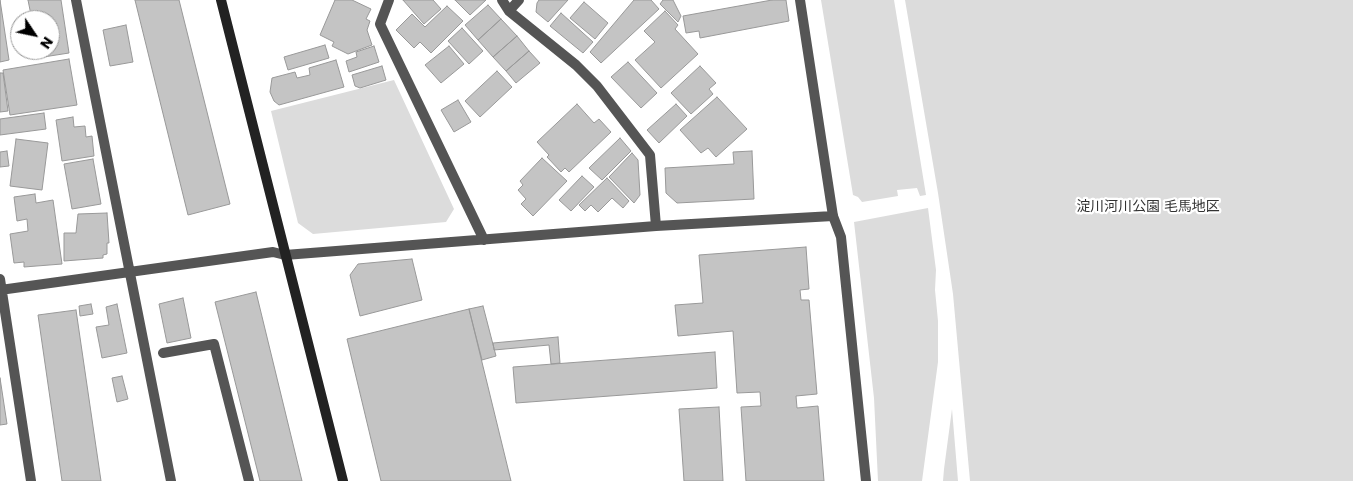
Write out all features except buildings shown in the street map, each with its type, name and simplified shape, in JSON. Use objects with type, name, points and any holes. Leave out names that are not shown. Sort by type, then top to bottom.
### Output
[{"type":"street","points":[[76,0],[171,481]]},
{"type":"street","points":[[221,0],[343,481]]},
{"type":"street","points":[[389,0],[380,24],[484,240]]},
{"type":"street","points":[[502,0],[509,11],[576,65],[597,86],[650,155],[656,226]]},
{"type":"street","points":[[509,11],[519,0]]},
{"type":"street","points":[[800,0],[833,216],[841,237],[866,481]]},
{"type":"street","points":[[31,481],[1,286],[129,272],[273,252],[285,255],[656,226],[833,216]]},
{"type":"street","points":[[163,353],[214,344],[249,481]]},
{"type":"green space","points":[[821,0],[894,0],[926,195],[920,196],[917,188],[897,190],[898,196],[862,202],[853,195]]},
{"type":"green space","name":"淀川河川公園 毛馬地区","points":[[905,0],[1353,0],[1353,481],[970,481],[953,294]]},
{"type":"green space","points":[[394,80],[454,209],[446,222],[313,234],[298,223],[271,111]]},
{"type":"green space","points":[[928,208],[936,270],[938,362],[922,481],[878,481],[874,398],[854,222]]},
{"type":"green space","points":[[952,409],[958,481],[943,481],[944,469]]}]
